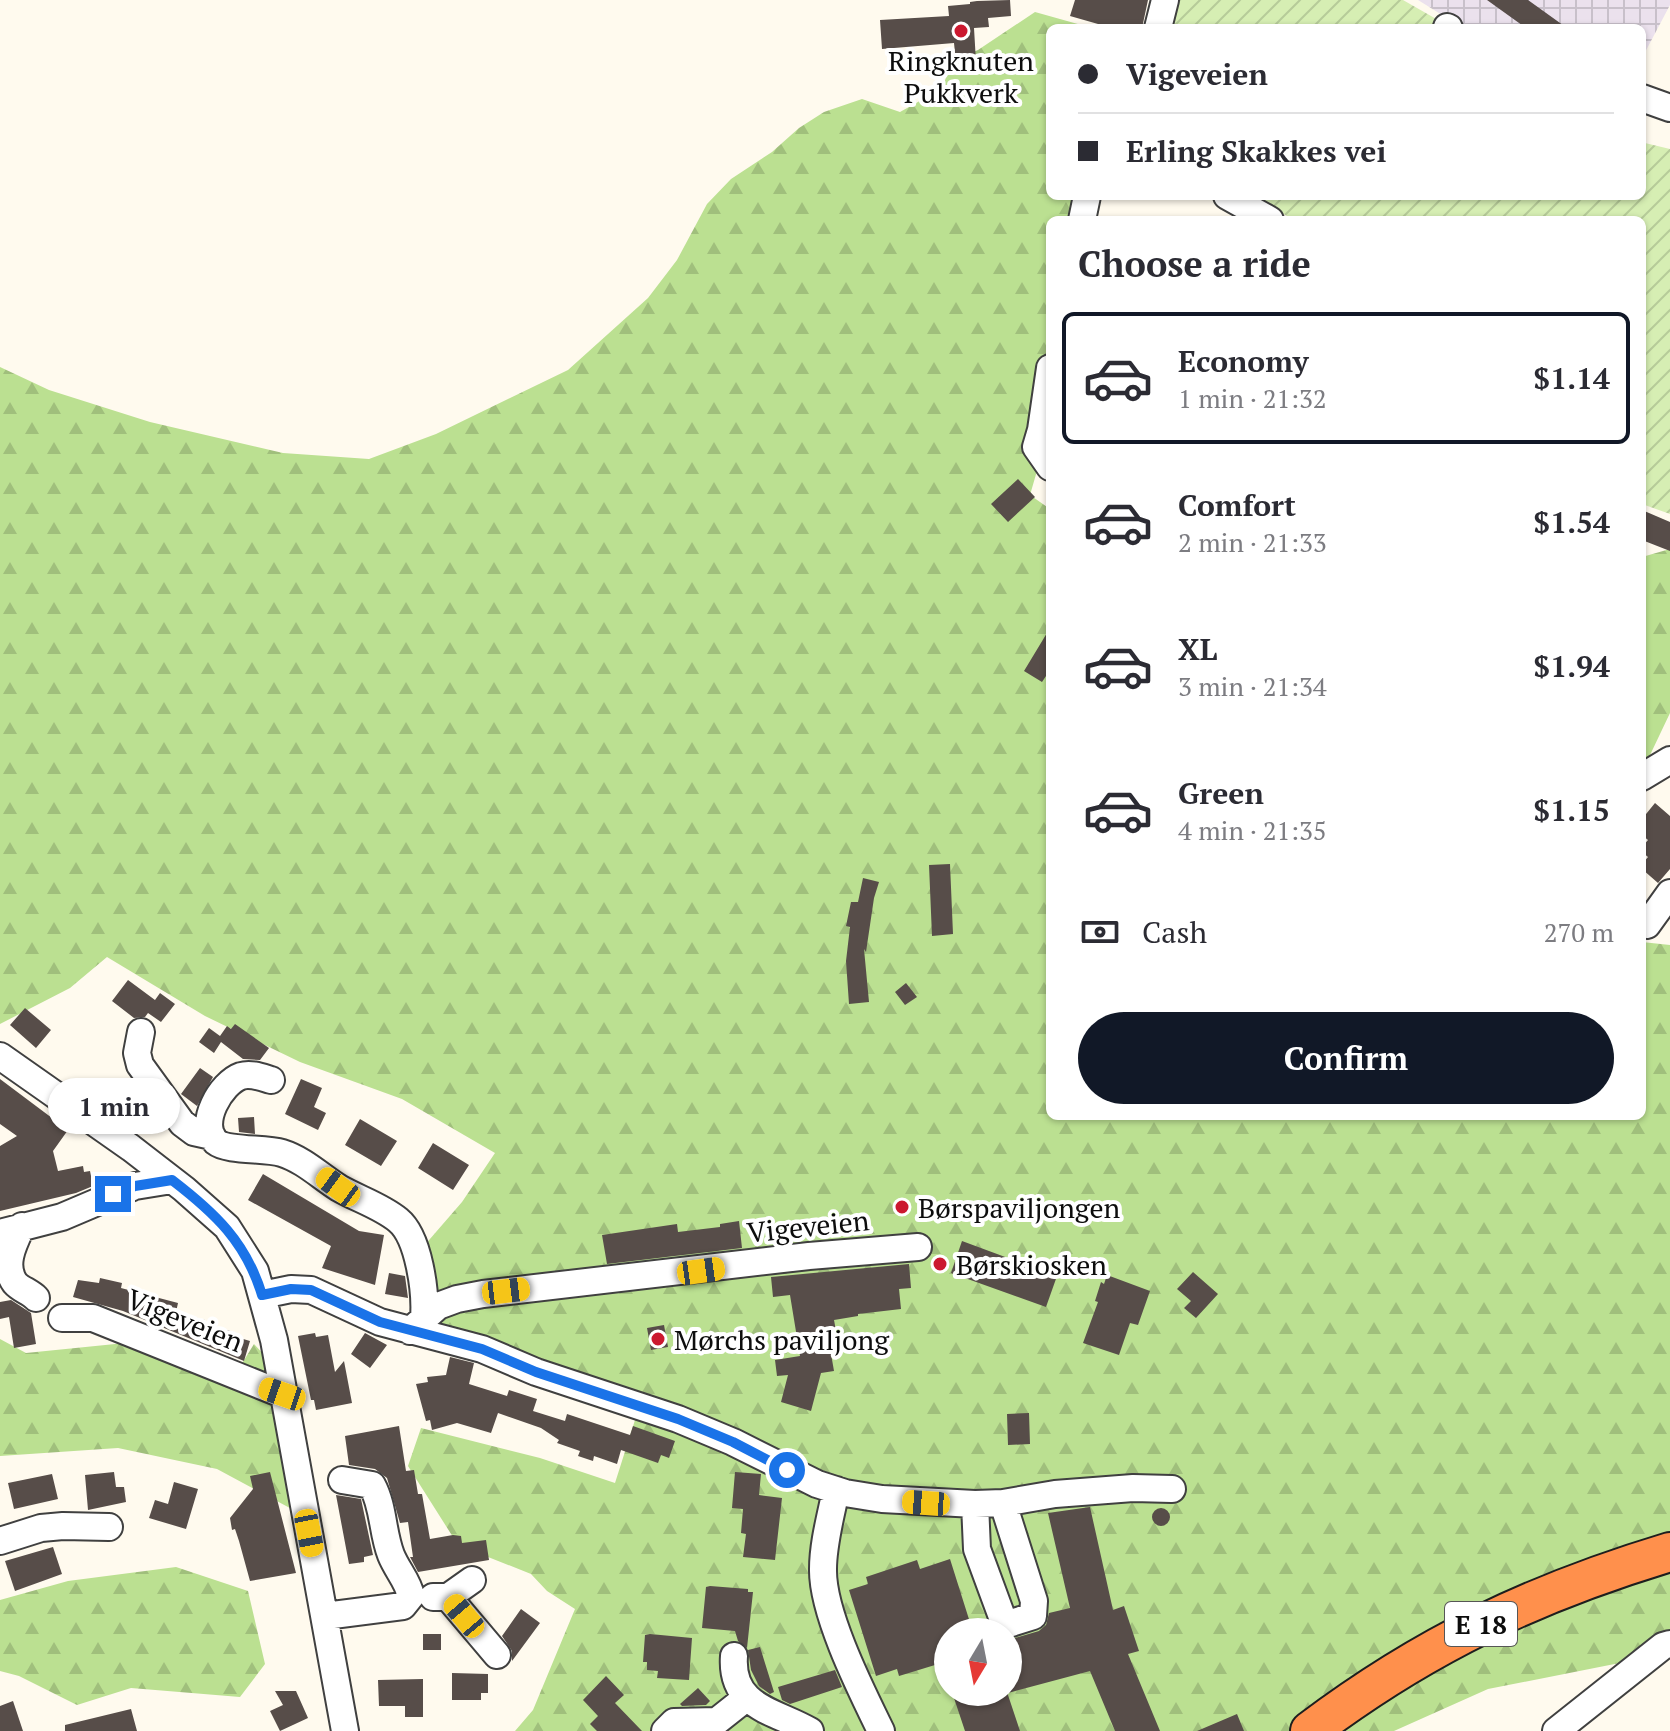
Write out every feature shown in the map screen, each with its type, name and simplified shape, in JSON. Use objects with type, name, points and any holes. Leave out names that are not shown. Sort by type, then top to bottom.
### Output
[{"type":"highway","name":"E 18","points":[[1310,1731],[1347,1703],[1467,1631],[1597,1574],[1670,1552]]},
{"type":"highway","name":"E 18","points":[[1351,1731],[1478,1652],[1578,1608],[1670,1579]]},
{"type":"street","points":[[1159,24],[1165,0]]},
{"type":"street","points":[[1646,99],[1670,108]]},
{"type":"street","points":[[1234,200],[1263,216]]},
{"type":"street","points":[[1043,457],[1041,430],[1046,396]]},
{"type":"street","points":[[1646,775],[1670,760]]},
{"type":"street","points":[[1653,928],[1670,893]]},
{"type":"street","points":[[141,1032],[137,1053],[140,1065],[182,1123],[194,1132],[212,1136],[224,1146],[266,1149],[295,1159],[397,1219],[408,1233],[418,1260],[425,1299],[417,1324]]},
{"type":"street","name":"Vigeveien","points":[[0,1056],[172,1180],[227,1227],[255,1271],[274,1340],[345,1731]]},
{"type":"street","points":[[212,1136],[210,1116],[218,1098],[231,1082],[245,1075],[271,1080]]},
{"type":"street","points":[[36,1298],[16,1285],[9,1270],[11,1230],[62,1217],[135,1186],[172,1180]]},
{"type":"street","name":"Vigeveien","points":[[417,1324],[438,1306],[483,1294],[809,1256],[918,1247]]},
{"type":"street","name":"Vigeveien","points":[[262,1295],[291,1289],[311,1290],[355,1311],[417,1324],[536,1372],[678,1419],[836,1490],[882,1499],[975,1504],[1133,1488],[1172,1489]]},
{"type":"street","name":"Vigeveien","points":[[62,1318],[93,1318],[282,1394]]},
{"type":"street","points":[[325,1616],[403,1606],[411,1596],[409,1585],[390,1552],[378,1496],[372,1485],[342,1480]]},
{"type":"street","points":[[836,1490],[823,1569],[827,1596],[859,1686],[881,1731]]},
{"type":"street","points":[[975,1504],[977,1549],[1005,1625],[1033,1616],[1034,1601],[1003,1503]]},
{"type":"street","points":[[0,1541],[41,1528],[109,1527]]},
{"type":"street","points":[[1467,1631],[1551,1575],[1670,1535]]},
{"type":"street","points":[[411,1596],[448,1597],[472,1580]]},
{"type":"street","points":[[448,1597],[497,1655]]},
{"type":"street","points":[[1556,1731],[1666,1645]]},
{"type":"street","points":[[734,1656],[735,1678],[746,1698],[764,1711],[810,1731]]},
{"type":"street","points":[[665,1731],[674,1722],[717,1721],[746,1698]]},
{"type":"shaded area","points":[[1418,0],[1670,0],[1646,50],[1646,24],[1457,24]]},
{"type":"green space","points":[[1178,0],[1403,0],[1445,24],[1169,24]]},
{"type":"green space","points":[[1035,12],[1078,24],[1046,24],[1046,200],[1080,200],[1074,216],[1046,216],[1046,440],[1030,495],[1046,506],[1046,1120],[1646,1120],[1646,942],[1670,945],[1670,1653],[1488,1689],[1394,1731],[515,1731],[533,1710],[575,1609],[547,1591],[531,1574],[458,1545],[408,1466],[421,1428],[540,1458],[615,1483],[635,1420],[470,1350],[426,1316],[423,1247],[462,1202],[495,1153],[402,1099],[300,1062],[205,1016],[107,957],[70,988],[0,1024],[0,367],[49,390],[150,422],[283,453],[369,459],[436,434],[568,370],[648,298],[677,260],[707,204],[731,179],[772,152],[799,128],[824,112],[862,99],[900,112],[941,89],[954,60],[978,50]]},
{"type":"green space","points":[[1646,143],[1670,149],[1670,514],[1646,505],[1646,216],[1287,216],[1259,200],[1646,200]]},
{"type":"green space","points":[[1670,549],[1670,713],[1646,764],[1646,556]]},
{"type":"green space","points":[[0,1339],[26,1353],[135,1342],[238,1370],[254,1344],[291,1384],[301,1514],[217,1469],[118,1448],[0,1456]]},
{"type":"green space","points":[[176,1567],[248,1591],[265,1664],[240,1697],[131,1688],[77,1705],[19,1676],[0,1671],[0,1600],[68,1581]]},
{"type":"building","points":[[1010,0],[1011,16],[988,18],[989,27],[974,28],[976,62],[956,63],[954,43],[882,49],[880,20],[949,16],[948,6]]},
{"type":"building","name":"Ringknuten Pukkverk","points":[[1075,0],[1148,0],[1143,24],[1098,24],[1070,16]]},
{"type":"building","points":[[1487,0],[1528,0],[1561,24],[1520,24]]},
{"type":"building","points":[[1018,479],[1035,497],[1008,522],[991,504]]},
{"type":"building","points":[[1646,512],[1670,522],[1670,551],[1646,542]]},
{"type":"building","points":[[1046,635],[1046,676],[1042,682],[1024,671]]},
{"type":"building","points":[[1655,803],[1670,816],[1670,869],[1658,883],[1646,872],[1646,814]]},
{"type":"building","points":[[950,864],[953,934],[932,936],[929,865]]},
{"type":"building","points":[[863,878],[879,882],[866,952],[864,949],[869,1002],[849,1004],[846,961],[850,927],[846,926],[851,902],[858,902]]},
{"type":"building","points":[[128,980],[155,1000],[160,993],[175,1004],[161,1022],[148,1013],[145,1017],[134,1018],[112,1001]]},
{"type":"building","points":[[906,983],[917,997],[905,1005],[895,992]]},
{"type":"building","points":[[25,1008],[51,1030],[36,1048],[10,1025]]},
{"type":"building","points":[[235,1024],[269,1048],[260,1060],[243,1059],[221,1042],[214,1053],[199,1042],[209,1028],[220,1036],[227,1026],[231,1029]]},
{"type":"building","points":[[200,1068],[213,1077],[197,1106],[181,1094]]},
{"type":"building","points":[[0,1079],[68,1130],[53,1151],[58,1171],[83,1166],[84,1172],[90,1171],[93,1186],[0,1211],[0,1146],[17,1136],[0,1124]]},
{"type":"building","points":[[301,1079],[322,1088],[314,1107],[326,1113],[318,1130],[285,1114]]},
{"type":"building","points":[[254,1117],[255,1134],[239,1132],[238,1118]]},
{"type":"building","points":[[360,1119],[397,1141],[381,1166],[345,1145]]},
{"type":"building","points":[[433,1143],[469,1165],[453,1190],[418,1168]]},
{"type":"building","points":[[263,1174],[359,1231],[384,1235],[375,1285],[322,1268],[331,1246],[248,1200]]},
{"type":"building","points":[[739,1221],[742,1248],[607,1264],[602,1235],[677,1224],[678,1232],[720,1227],[720,1224]]},
{"type":"building","points":[[962,1241],[1057,1276],[1046,1307],[951,1273]]},
{"type":"building","points":[[909,1264],[911,1288],[899,1289],[901,1309],[834,1320],[839,1347],[830,1348],[834,1371],[821,1373],[811,1411],[781,1402],[788,1375],[777,1376],[775,1360],[800,1356],[790,1295],[773,1297],[771,1277]]},
{"type":"building","points":[[1193,1272],[1218,1294],[1196,1318],[1184,1308],[1191,1301],[1177,1289]]},
{"type":"building","points":[[389,1273],[405,1276],[408,1298],[385,1294]]},
{"type":"building","points":[[1107,1275],[1150,1291],[1138,1325],[1130,1323],[1119,1355],[1083,1343],[1098,1302],[1095,1301],[1101,1282],[1104,1284]]},
{"type":"building","points":[[100,1278],[122,1283],[121,1288],[178,1303],[176,1312],[205,1320],[204,1324],[234,1332],[233,1336],[250,1341],[244,1361],[123,1311],[73,1297],[78,1280],[99,1283]]},
{"type":"building","points":[[11,1300],[31,1313],[36,1344],[14,1348],[9,1317],[0,1319],[0,1302]]},
{"type":"building","name":"Mørchs paviljong","points":[[664,1325],[668,1347],[651,1350],[647,1328]]},
{"type":"building","points":[[315,1333],[316,1337],[328,1335],[335,1372],[344,1361],[352,1403],[316,1410],[314,1400],[311,1400],[298,1336]]},
{"type":"building","points":[[365,1333],[387,1345],[370,1368],[351,1354]]},
{"type":"building","points":[[450,1357],[474,1363],[469,1384],[507,1396],[509,1390],[537,1399],[533,1411],[565,1421],[567,1414],[630,1435],[633,1426],[675,1441],[669,1458],[661,1455],[658,1463],[621,1450],[617,1464],[594,1456],[593,1461],[578,1456],[580,1451],[557,1443],[559,1440],[541,1428],[498,1413],[491,1433],[457,1423],[432,1430],[430,1420],[426,1421],[416,1384],[428,1382],[427,1377],[446,1375]]},
{"type":"building","points":[[1029,1413],[1030,1444],[1008,1445],[1007,1414]]},
{"type":"building","points":[[399,1426],[406,1471],[414,1470],[430,1539],[453,1535],[461,1536],[462,1543],[486,1540],[489,1560],[418,1572],[410,1557],[413,1557],[408,1522],[400,1523],[387,1478],[375,1469],[349,1465],[345,1436]]},
{"type":"building","points":[[114,1472],[116,1487],[124,1487],[126,1502],[88,1510],[85,1475]]},
{"type":"building","points":[[270,1472],[296,1573],[250,1581],[230,1518],[253,1489],[250,1476]]},
{"type":"building","points":[[735,1472],[761,1474],[759,1495],[782,1498],[775,1560],[743,1557],[746,1534],[741,1533],[743,1509],[732,1508]]},
{"type":"building","points":[[52,1474],[58,1499],[14,1509],[8,1483]]},
{"type":"building","points":[[174,1482],[198,1489],[186,1529],[149,1518],[155,1500],[168,1504]]},
{"type":"building","points":[[336,1495],[361,1499],[373,1555],[364,1557],[364,1562],[349,1564]]},
{"type":"building","points":[[1090,1507],[1113,1610],[1124,1606],[1139,1651],[1128,1654],[1160,1731],[1115,1731],[1090,1671],[1022,1689],[1022,1636],[1039,1631],[1046,1625],[1049,1613],[1070,1608],[1048,1513]]},
{"type":"building","points":[[1157,1508],[1165,1508],[1170,1517],[1168,1524],[1157,1526],[1152,1521],[1152,1513]]},
{"type":"building","points":[[53,1547],[62,1574],[15,1591],[5,1561]]},
{"type":"building","points":[[950,1559],[969,1618],[934,1618],[934,1665],[899,1676],[897,1669],[876,1676],[849,1590],[868,1584],[866,1577],[917,1560],[920,1569]]},
{"type":"building","points":[[706,1587],[753,1592],[747,1648],[738,1641],[735,1631],[702,1628]]},
{"type":"building","points":[[521,1609],[540,1623],[512,1661],[512,1651],[502,1636]]},
{"type":"building","points":[[423,1634],[441,1634],[441,1650],[423,1650]]},
{"type":"building","points":[[645,1635],[692,1638],[689,1680],[657,1678],[658,1671],[647,1670],[647,1662],[643,1662]]},
{"type":"building","points":[[760,1647],[774,1692],[770,1694],[759,1686],[751,1670],[748,1650]]},
{"type":"building","points":[[835,1670],[842,1687],[790,1704],[782,1700],[778,1687]]},
{"type":"building","points":[[452,1673],[488,1674],[488,1693],[481,1693],[481,1700],[452,1700]]},
{"type":"building","points":[[606,1676],[624,1695],[615,1703],[642,1731],[597,1731],[590,1724],[598,1716],[583,1700]]},
{"type":"building","points":[[423,1679],[423,1717],[405,1717],[405,1706],[379,1706],[378,1680]]},
{"type":"building","points":[[698,1688],[710,1701],[706,1705],[680,1704]]},
{"type":"building","points":[[275,1691],[296,1691],[308,1718],[280,1731],[270,1711],[283,1705]]},
{"type":"building","points":[[13,1701],[23,1731],[0,1731],[0,1706]]},
{"type":"building","points":[[957,1706],[1012,1706],[1020,1731],[965,1731]]},
{"type":"building","points":[[131,1709],[137,1731],[65,1731],[65,1725]]},
{"type":"building","points":[[1237,1714],[1244,1731],[1197,1731]]},
{"type":"place","name":"Ringknuten Pukkverk","points":[[961,31]]},
{"type":"place","name":"Børspaviljongen","points":[[902,1207]]},
{"type":"place","name":"Børskiosken","points":[[940,1264]]},
{"type":"place","name":"Mørchs paviljong","points":[[658,1339]]},
{"type":"route","points":[[113,1194],[135,1186],[172,1180],[227,1227],[255,1271],[262,1295],[291,1289],[311,1290],[380,1322],[482,1349],[536,1372],[706,1429],[787,1470]]}]
